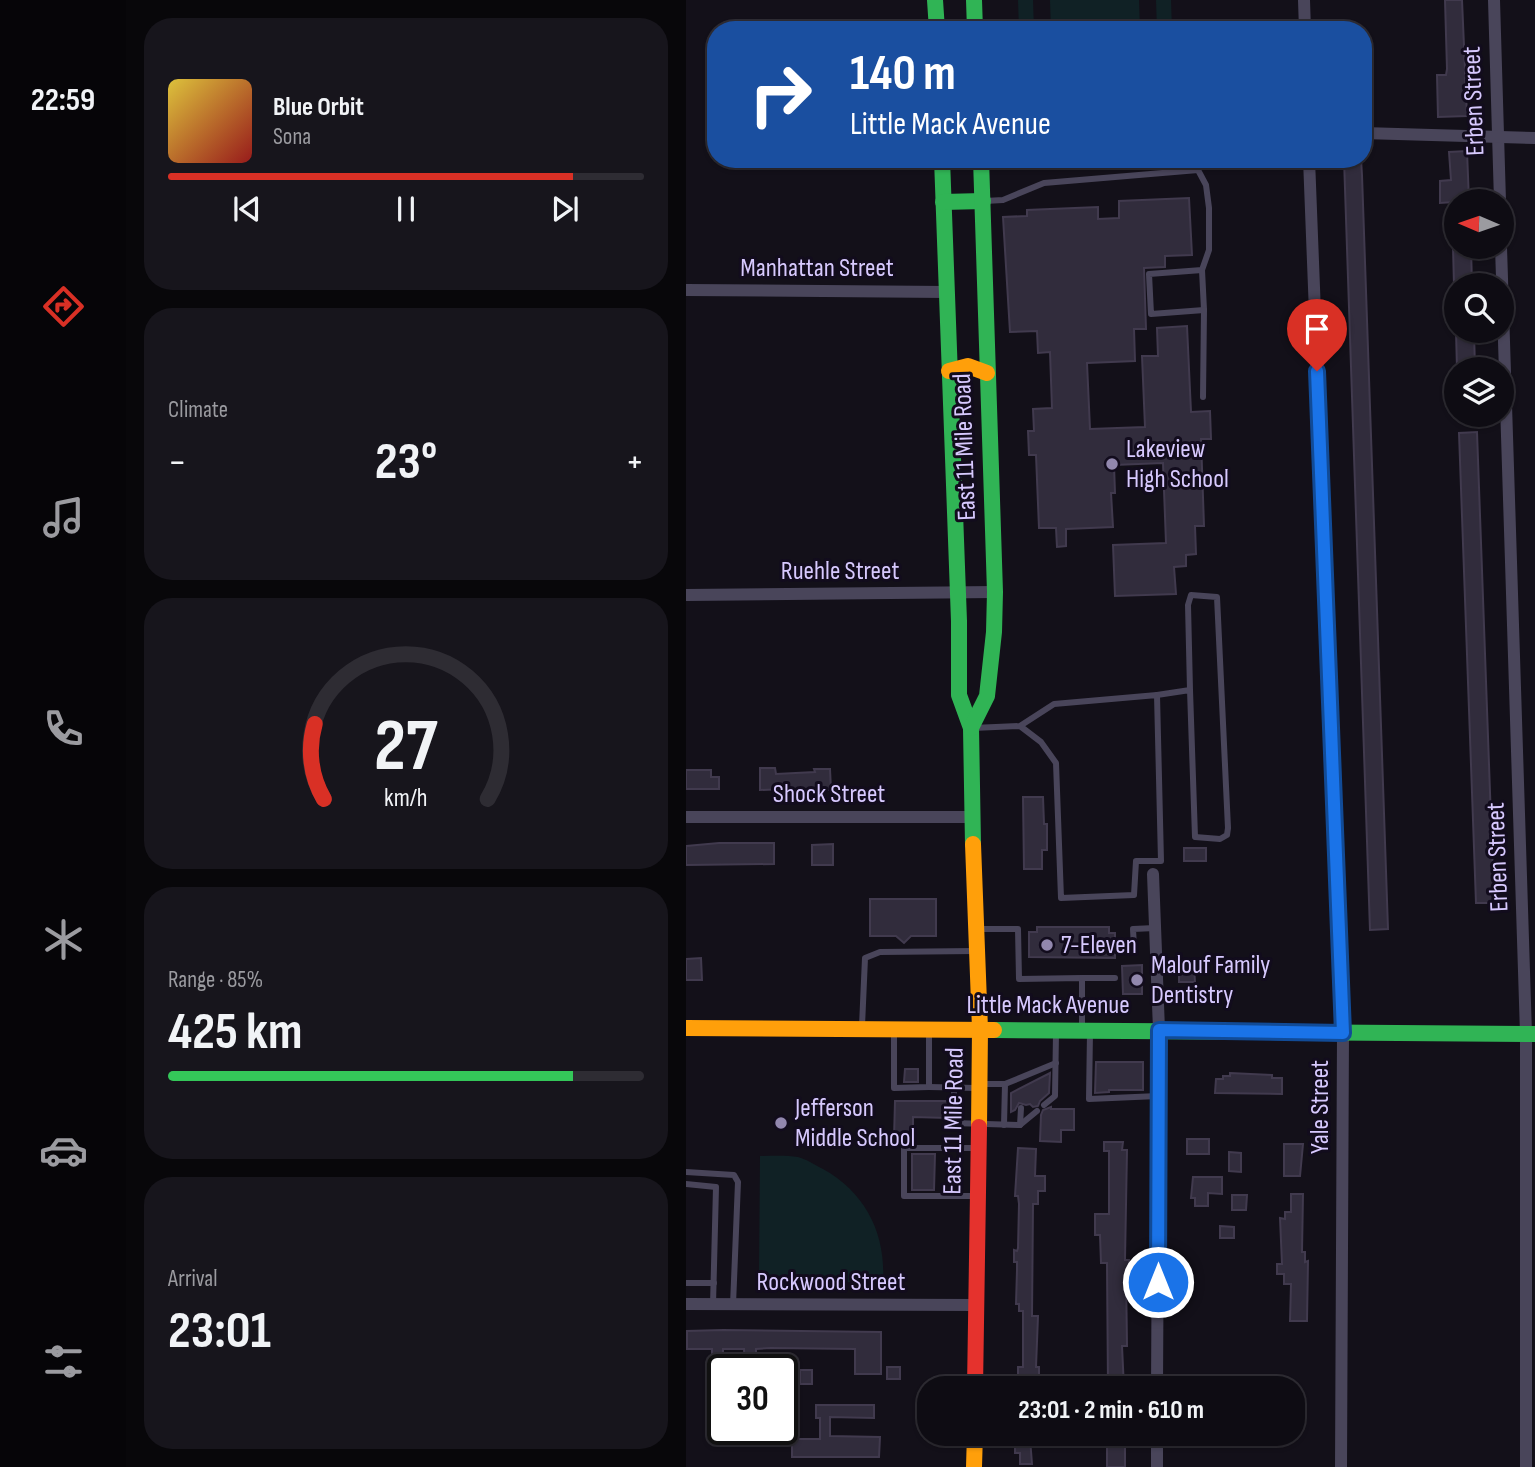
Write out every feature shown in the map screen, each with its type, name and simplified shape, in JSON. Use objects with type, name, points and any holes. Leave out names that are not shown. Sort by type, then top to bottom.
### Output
[{"type":"main road","points":[[935,0],[936,21]]},
{"type":"main road","points":[[974,0],[975,21]]},
{"type":"main road","name":"East 11 Mile Road","points":[[942,168],[959,695],[971,729],[971,817],[978,951],[980,1029],[975,1376]]},
{"type":"main road","name":"East 11 Mile Road","points":[[971,729],[987,696],[995,592],[981,168]]},
{"type":"main road","points":[[943,202],[983,201]]},
{"type":"main road","points":[[949,371],[965,365],[987,373]]},
{"type":"main road","name":"Little Mack Avenue","points":[[686,1028],[1531,1034]]},
{"type":"main road","points":[[974,1467],[975,1446]]},
{"type":"street","points":[[1304,0],[1305,21]]},
{"type":"street","name":"Erben Street","points":[[1494,0],[1500,189]]},
{"type":"street","points":[[1372,133],[1535,138]]},
{"type":"street","name":"Yale Street","points":[[1309,168],[1343,1033],[1341,1467]]},
{"type":"street","name":"Erben Street","points":[[1501,259],[1531,1034],[1525,1467]]},
{"type":"street","name":"Manhattan Street","points":[[686,290],[947,292]]},
{"type":"street","name":"Ruehle Street","points":[[686,595],[995,592]]},
{"type":"street","name":"Shock Street","points":[[686,817],[971,817]]},
{"type":"street","points":[[1153,867],[1159,1030],[1157,1376]]},
{"type":"street","name":"Rockwood Street","points":[[686,1304],[976,1305]]},
{"type":"street","points":[[1157,1446],[1157,1467]]},
{"type":"lane","points":[[983,201],[1003,200],[1044,183],[1198,170],[1206,185],[1209,208],[1209,250],[1202,270],[1203,397]]},
{"type":"lane","points":[[1202,270],[1149,274],[1152,314],[1204,310]]},
{"type":"lane","points":[[1191,595],[1217,597],[1228,828],[1227,835],[1220,839],[1198,839],[1195,836],[1190,690],[1188,606],[1191,595]]},
{"type":"lane","points":[[971,729],[1020,726],[1054,704],[1190,690]]},
{"type":"lane","points":[[1020,726],[1041,742],[1056,764],[1061,898],[1134,895],[1136,861],[1153,867],[1161,860],[1157,695]]},
{"type":"lane","points":[[1134,947],[1133,929],[1155,928]]},
{"type":"lane","points":[[977,929],[1018,929],[1019,979],[1115,978]]},
{"type":"lane","points":[[862,1028],[866,958],[880,953],[978,951]]},
{"type":"lane","points":[[1082,978],[1089,1099],[1159,1096]]},
{"type":"lane","points":[[894,1028],[894,1088],[954,1088],[1005,1084],[1044,1072],[1056,1063]]},
{"type":"lane","points":[[929,1028],[929,1087]]},
{"type":"lane","points":[[1044,1097],[1044,1105],[1055,1096],[1056,1030]]},
{"type":"lane","points":[[1021,1077],[1021,1087]]},
{"type":"lane","points":[[1004,1125],[1005,1084]]},
{"type":"lane","points":[[954,1088],[954,1123],[1020,1125],[1037,1111]]},
{"type":"lane","points":[[1020,1125],[1021,1108]]},
{"type":"lane","points":[[978,1148],[904,1148],[904,1196],[978,1196]]},
{"type":"lane","points":[[686,1172],[734,1175],[738,1182],[733,1305]]},
{"type":"lane","points":[[686,1184],[716,1187],[713,1305]]},
{"type":"lane","points":[[686,1283],[714,1283]]},
{"type":"shaded area","points":[[1018,0],[1033,0],[1034,21],[1019,21]]},
{"type":"shaded area","points":[[1050,0],[1139,0],[1140,21],[1051,21]]},
{"type":"shaded area","points":[[1156,0],[1171,0],[1172,21],[1157,21]]},
{"type":"shaded area","points":[[760,1156],[801,1158],[823,1169],[851,1190],[862,1203],[877,1231],[883,1264],[883,1282],[767,1282],[759,1273]]},
{"type":"building","points":[[1445,0],[1462,0],[1467,116],[1438,117],[1437,75],[1446,75],[1447,69]]},
{"type":"building","points":[[1467,151],[1469,189],[1444,189],[1444,203],[1440,203],[1440,181],[1451,180],[1449,152]]},
{"type":"building","points":[[1344,168],[1362,168],[1362,175],[1388,929],[1370,930]]},
{"type":"building","points":[[1189,198],[1192,255],[1165,256],[1165,267],[1144,268],[1146,329],[1134,329],[1135,361],[1087,363],[1090,429],[1145,427],[1142,356],[1158,356],[1157,328],[1187,326],[1191,412],[1210,411],[1211,439],[1201,439],[1204,526],[1195,526],[1196,554],[1186,555],[1186,566],[1174,567],[1176,594],[1115,596],[1113,545],[1166,543],[1163,463],[1114,465],[1115,493],[1111,493],[1113,527],[1066,529],[1066,546],[1057,547],[1056,528],[1039,528],[1036,455],[1029,455],[1028,431],[1034,431],[1033,409],[1052,408],[1050,352],[1038,353],[1037,331],[1010,332],[1003,217],[1027,216],[1027,210],[1098,207],[1098,219],[1119,218],[1119,201]]},
{"type":"building","points":[[1453,259],[1471,259],[1472,273],[1454,273]]},
{"type":"building","points":[[1456,343],[1474,343],[1475,357],[1457,357]]},
{"type":"building","points":[[1477,432],[1494,903],[1476,903],[1459,433]]},
{"type":"building","points":[[760,768],[775,768],[776,774],[830,769],[831,790],[760,790]]},
{"type":"building","points":[[686,770],[711,770],[711,777],[719,777],[719,789],[686,789]]},
{"type":"building","points":[[1023,797],[1043,797],[1047,850],[1042,850],[1042,869],[1024,869]]},
{"type":"building","points":[[774,843],[774,864],[686,865],[686,846]]},
{"type":"building","points":[[833,844],[833,865],[812,865],[812,845]]},
{"type":"building","points":[[1184,848],[1206,848],[1206,861],[1184,861]]},
{"type":"building","points":[[870,899],[936,899],[936,936],[911,936],[904,943],[896,936],[870,936]]},
{"type":"building","points":[[1037,927],[1109,927],[1109,933],[1115,933],[1115,958],[1029,957],[1029,932],[1037,932]]},
{"type":"building","points":[[701,958],[702,980],[686,980],[686,959]]},
{"type":"building","points":[[1142,965],[1142,994],[1123,994],[1122,966]]},
{"type":"building","points":[[1194,967],[1195,982],[1179,982],[1179,968]]},
{"type":"building","points":[[1096,1062],[1143,1062],[1143,1090],[1109,1090],[1095,1093]]},
{"type":"building","points":[[905,1069],[918,1069],[918,1082],[904,1082]]},
{"type":"building","points":[[1050,1073],[1049,1093],[1038,1106],[1019,1103],[1011,1112],[1011,1093]]},
{"type":"building","points":[[1230,1073],[1282,1078],[1282,1094],[1215,1093],[1216,1079],[1230,1076]]},
{"type":"building","points":[[895,1101],[948,1101],[948,1118],[913,1117],[913,1139],[894,1139]]},
{"type":"building","points":[[1051,1107],[1074,1109],[1074,1130],[1061,1130],[1061,1142],[1040,1141],[1041,1115],[1043,1110]]},
{"type":"building","points":[[1187,1139],[1209,1139],[1209,1154],[1187,1154]]},
{"type":"building","points":[[1104,1142],[1123,1142],[1122,1150],[1127,1150],[1125,1260],[1129,1260],[1129,1272],[1126,1272],[1127,1346],[1122,1346],[1123,1376],[1108,1376],[1107,1263],[1101,1263],[1100,1235],[1095,1235],[1095,1214],[1109,1214],[1109,1151],[1104,1151]]},
{"type":"building","points":[[1284,1144],[1303,1144],[1300,1176],[1284,1176]]},
{"type":"building","points":[[1018,1148],[1036,1149],[1035,1176],[1045,1176],[1045,1191],[1038,1191],[1038,1204],[1033,1204],[1032,1316],[1038,1316],[1036,1367],[1039,1367],[1039,1376],[1018,1376],[1018,1367],[1023,1367],[1023,1311],[1019,1311],[1019,1304],[1016,1304],[1017,1262],[1014,1262],[1014,1250],[1017,1251],[1018,1248],[1019,1204],[1018,1196],[1015,1196]]},
{"type":"building","points":[[1229,1152],[1241,1153],[1241,1172],[1229,1171]]},
{"type":"building","points":[[912,1154],[935,1154],[934,1190],[912,1190]]},
{"type":"building","points":[[1193,1177],[1222,1177],[1222,1194],[1208,1193],[1208,1206],[1195,1206],[1195,1198],[1191,1198]]},
{"type":"building","points":[[1291,1194],[1303,1194],[1302,1252],[1305,1252],[1305,1262],[1308,1261],[1307,1321],[1290,1321],[1291,1284],[1284,1284],[1284,1274],[1277,1274],[1277,1264],[1282,1264],[1280,1218],[1285,1219],[1285,1212],[1291,1212]]},
{"type":"building","points":[[1232,1195],[1247,1195],[1246,1210],[1232,1210]]},
{"type":"building","points":[[1220,1226],[1234,1227],[1234,1238],[1220,1238]]},
{"type":"building","points":[[687,1331],[881,1332],[881,1374],[855,1374],[855,1349],[771,1348],[756,1349],[756,1354],[744,1354],[744,1349],[723,1349],[723,1354],[712,1354],[712,1349],[687,1349]]},
{"type":"building","points":[[887,1367],[900,1367],[900,1379],[887,1379]]},
{"type":"building","points":[[800,1370],[812,1370],[812,1384],[800,1384]]},
{"type":"building","points":[[816,1405],[874,1405],[874,1418],[830,1417],[830,1436],[880,1437],[879,1457],[792,1457],[792,1445],[798,1445],[798,1439],[820,1439],[820,1418],[816,1418]]},
{"type":"building","points":[[1015,1446],[1031,1446],[1032,1464],[1020,1464],[1020,1453],[1015,1453]]},
{"type":"building","points":[[1107,1446],[1125,1446],[1125,1467],[1107,1467]]},
{"type":"traffic: fast","points":[[935,0],[936,21]]},
{"type":"traffic: fast","points":[[974,0],[975,21]]},
{"type":"traffic: fast","points":[[942,168],[959,621],[959,695],[971,728],[973,844]]},
{"type":"traffic: fast","points":[[971,728],[987,696],[995,592],[981,168]]},
{"type":"traffic: fast","points":[[943,202],[983,201]]},
{"type":"traffic: fast","points":[[994,1030],[1535,1034]]},
{"type":"traffic: slow","points":[[949,371],[968,366],[987,373]]},
{"type":"traffic: slow","points":[[973,844],[980,1029],[979,1127]]},
{"type":"traffic: slow","points":[[686,1028],[994,1030]]},
{"type":"traffic: slow","points":[[974,1467],[975,1446]]},
{"type":"traffic: jam","points":[[975,1376],[979,1127]]},
{"type":"place","name":"Lakeview High School","points":[[1112,464]]},
{"type":"place","name":"7-Eleven","points":[[1047,945]]},
{"type":"place","name":"Malouf Family Dentistry","points":[[1137,980]]},
{"type":"place","name":"Jefferson Middle School","points":[[781,1123]]},
{"type":"route","points":[[1158,1282],[1159,1030],[1343,1033],[1317,371]]}]
